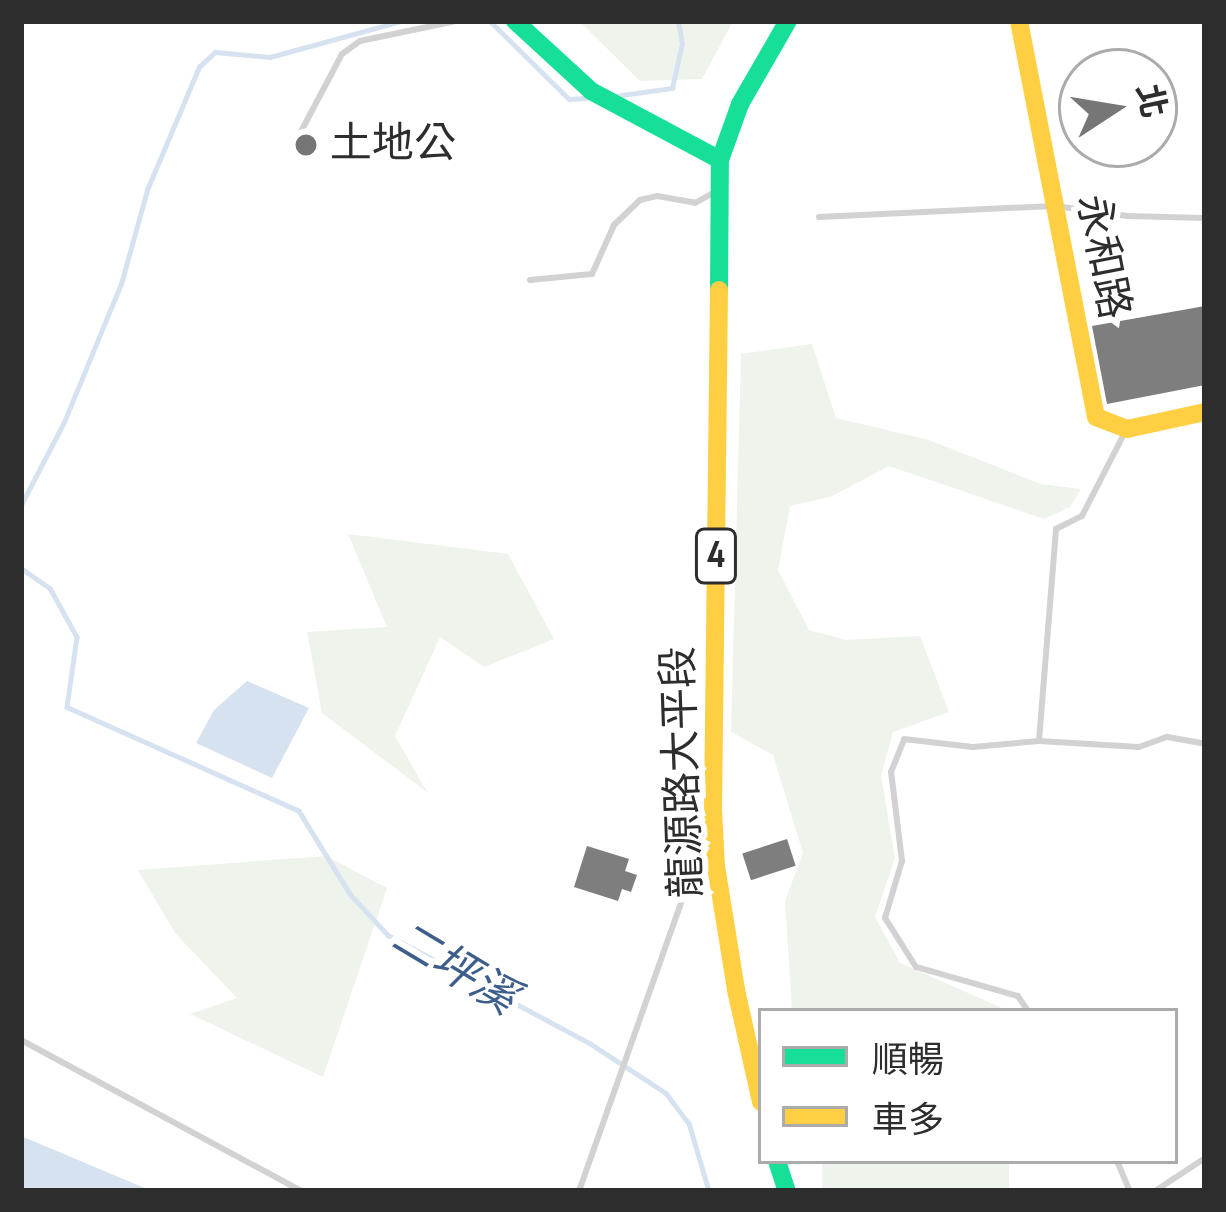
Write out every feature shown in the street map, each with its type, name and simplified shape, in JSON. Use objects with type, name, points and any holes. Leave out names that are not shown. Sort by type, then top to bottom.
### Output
[{"type":"main road","points":[[515,21],[591,91],[720,160]]},
{"type":"main road","name":"龍源路大平段","points":[[758,1089],[716,866],[713,809],[720,160],[740,104],[788,21]]},
{"type":"main road","name":"永和路","points":[[1019,21],[1096,417],[1119,428]]},
{"type":"main road","points":[[1119,428],[1205,412]]},
{"type":"lane","points":[[297,139],[342,54],[380,36],[456,21]]},
{"type":"lane","points":[[530,280],[592,274],[614,225],[640,200],[657,196],[694,203],[720,189]]},
{"type":"lane","points":[[819,217],[1055,206],[1205,218]]},
{"type":"lane","points":[[1039,741],[1056,529],[1082,516],[1119,428]]},
{"type":"lane","points":[[1026,1008],[1018,996],[916,967],[885,918],[902,860],[891,772],[904,739],[973,747],[1039,741],[1139,747],[1166,737],[1205,744]]},
{"type":"lane","points":[[579,1191],[713,809]]},
{"type":"lane","points":[[21,1040],[302,1191]]},
{"type":"lane","points":[[1155,1191],[1205,1158]]},
{"type":"shaded area","points":[[579,21],[733,21],[702,79],[640,81]]},
{"type":"shaded area","points":[[812,344],[836,418],[929,440],[1041,484],[1081,489],[1070,507],[1044,519],[889,466],[830,497],[790,506],[778,570],[809,630],[846,640],[920,636],[949,712],[893,732],[881,776],[895,858],[875,917],[900,963],[1002,1008],[792,1008],[785,901],[803,853],[773,755],[731,732],[741,354]]},
{"type":"shaded area","points":[[348,534],[508,554],[554,639],[484,667],[440,637],[395,736],[427,792],[322,713],[307,632],[387,627]]},
{"type":"shaded area","points":[[326,856],[387,888],[323,1077],[190,1014],[237,998],[175,933],[138,870]]},
{"type":"shaded area","points":[[822,1164],[1009,1164],[1009,1191],[822,1191]]},
{"type":"water","points":[[247,681],[309,708],[272,778],[196,743],[214,710]]},
{"type":"water","points":[[21,1136],[152,1191],[21,1191]]},
{"type":"building","points":[[1205,306],[1205,385],[1107,404],[1092,326]]},
{"type":"building","points":[[787,839],[796,866],[751,880],[742,854]]},
{"type":"building","points":[[587,846],[629,859],[625,871],[637,875],[631,892],[622,889],[618,901],[574,887]]},
{"type":"waterway","name":"二坪溪","points":[[21,505],[64,422],[121,284],[147,190],[199,67],[215,52],[270,57],[402,21]]},
{"type":"waterway","name":"二坪溪","points":[[490,21],[569,99],[586,98]]},
{"type":"waterway","name":"二坪溪","points":[[615,96],[672,88],[682,44],[678,21]]},
{"type":"waterway","name":"二坪溪","points":[[21,568],[50,588],[77,637],[67,707],[299,811],[350,894],[388,935],[591,1044],[666,1093],[689,1123],[709,1191]]},
{"type":"traffic: fast","points":[[515,21],[591,91],[720,160]]},
{"type":"traffic: fast","points":[[719,290],[720,160],[740,104],[788,21]]},
{"type":"traffic: fast","points":[[778,1164],[787,1191]]},
{"type":"traffic: slow","points":[[1019,21],[1096,417],[1127,429],[1205,412]]},
{"type":"traffic: slow","points":[[719,290],[713,809],[716,866],[758,1089]]},
{"type":"place","name":"土地公","points":[[306,145]]}]
